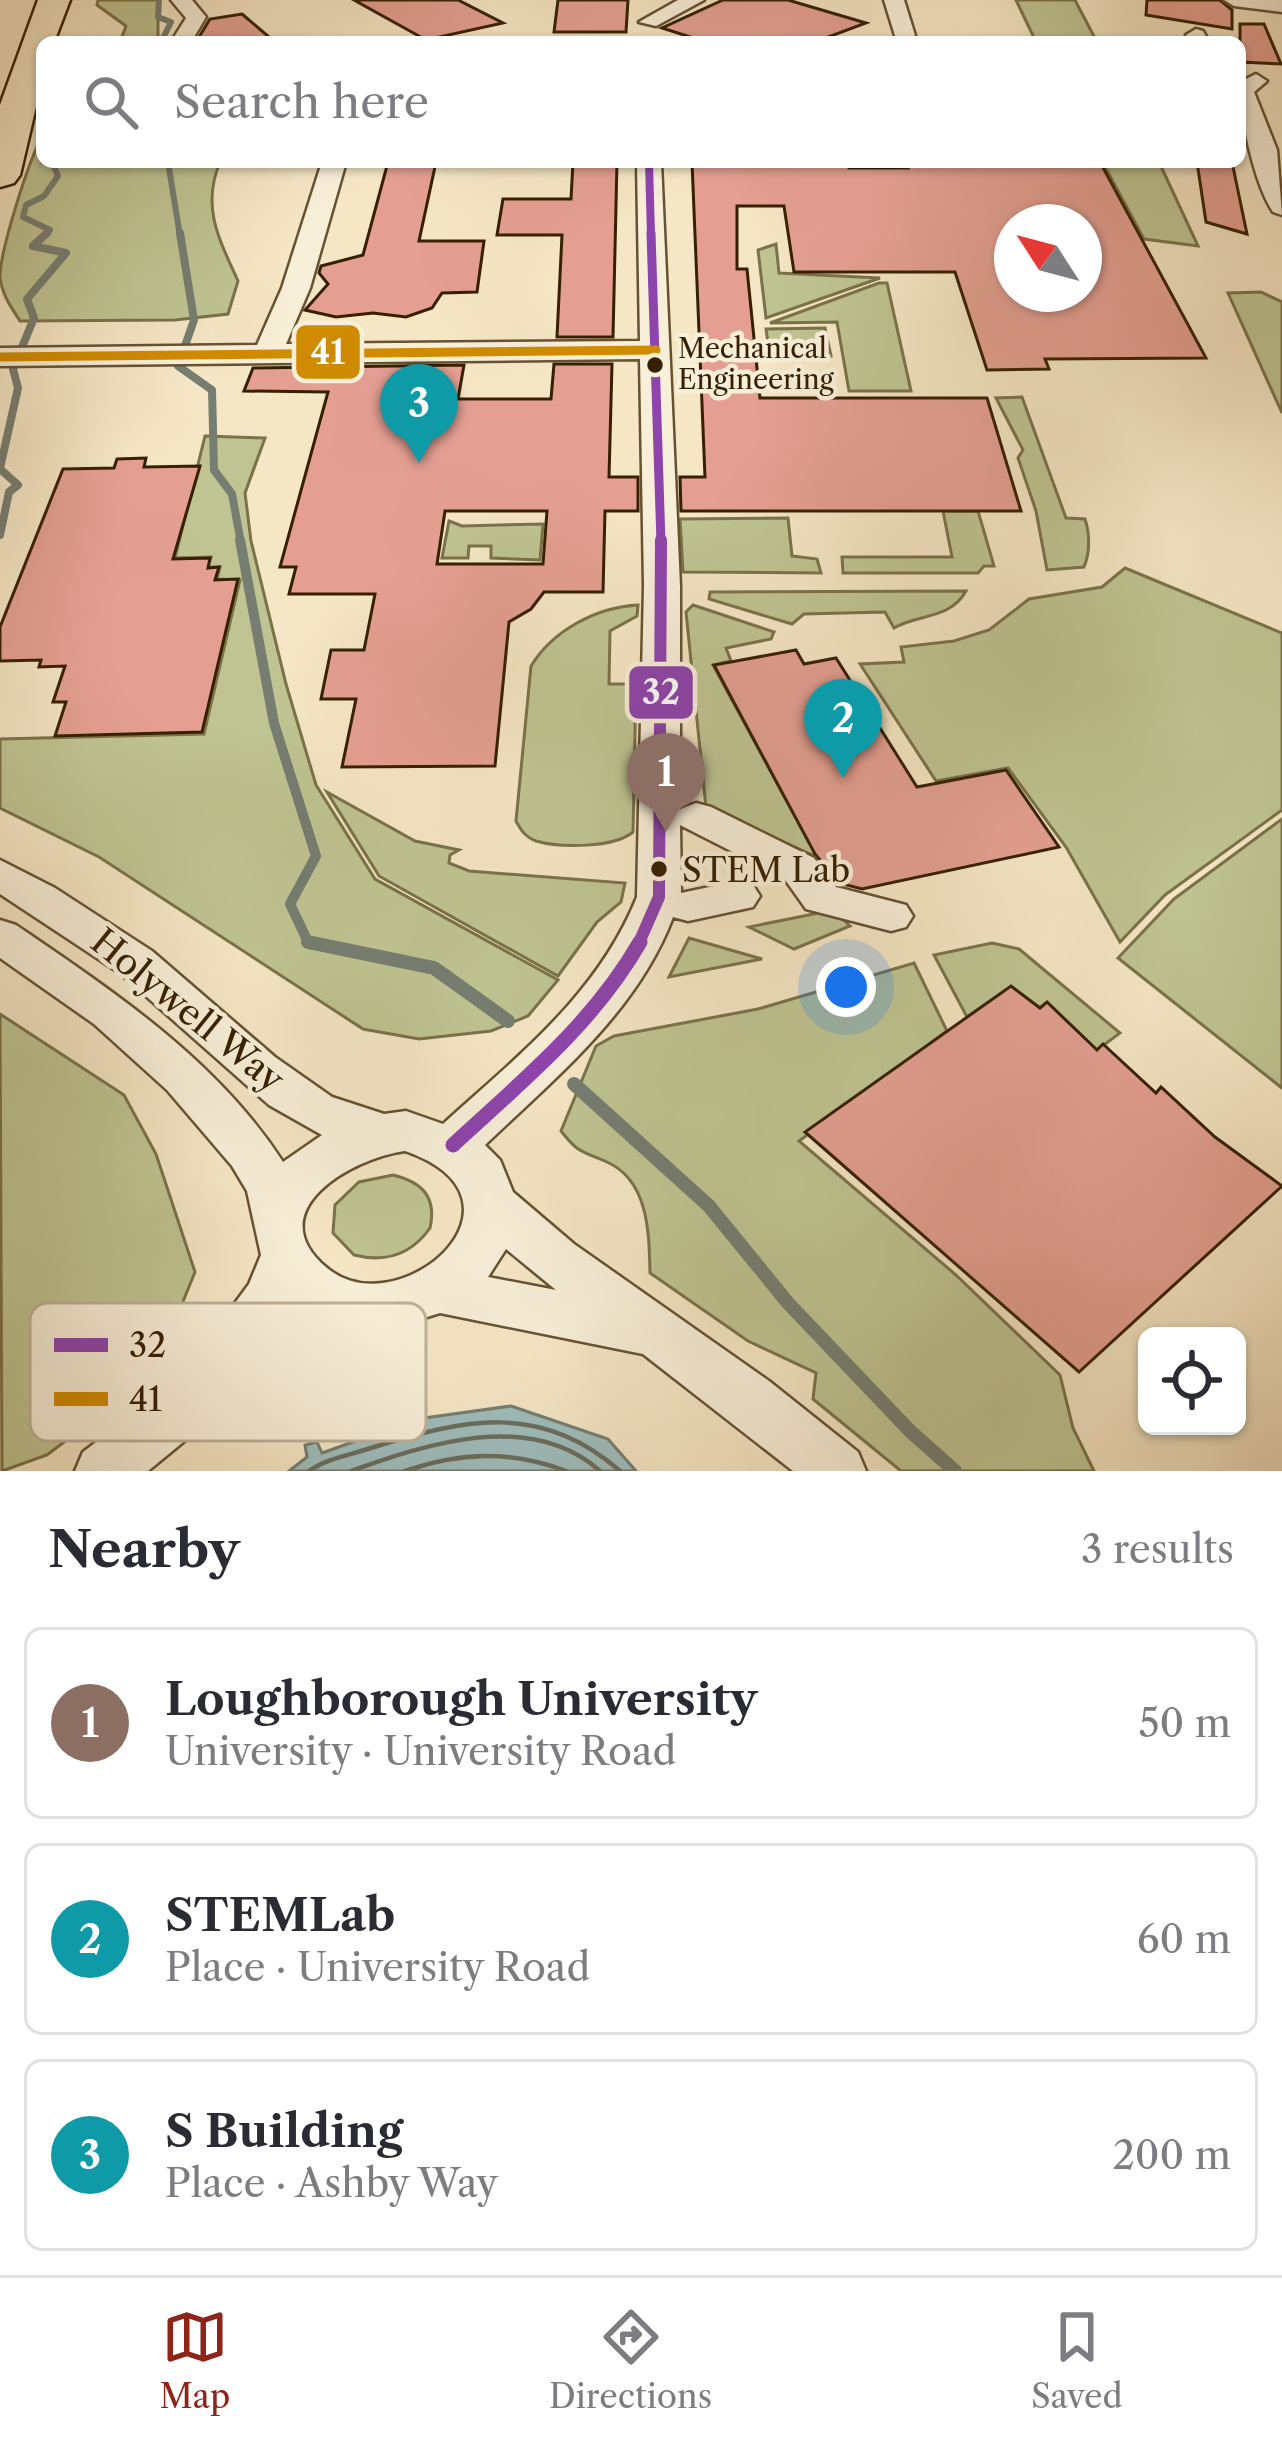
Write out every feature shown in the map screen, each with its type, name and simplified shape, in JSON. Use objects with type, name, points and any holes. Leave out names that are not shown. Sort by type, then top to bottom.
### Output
[{"type":"main road","points":[[40,36],[54,0]]},
{"type":"main road","points":[[0,175],[36,45]]},
{"type":"street","points":[[181,0],[196,17],[185,36]]},
{"type":"street","points":[[650,21],[694,0]]},
{"type":"street","points":[[894,0],[905,36]]},
{"type":"street","points":[[1234,0],[1282,6]]},
{"type":"street","points":[[1248,79],[1282,78]]},
{"type":"street","points":[[1246,98],[1273,151],[1272,190],[1282,207]]},
{"type":"street","points":[[272,343],[313,238],[332,168]]},
{"type":"street","points":[[392,1303],[414,1301],[438,1290],[462,1274],[479,1252],[490,1230],[493,1206],[487,1182],[474,1161],[453,1144],[566,1037],[626,972],[647,938],[659,897],[663,776],[649,168]]},
{"type":"street","points":[[4,340],[41,344],[655,343]]},
{"type":"street","points":[[696,817],[799,868],[768,889]]},
{"type":"street","name":"Holywell Way","points":[[0,875],[75,919],[154,976],[304,1105],[334,1124],[406,1131],[453,1144]]},
{"type":"street","points":[[688,906],[768,889],[891,916]]},
{"type":"street","name":"Holywell Way","points":[[0,936],[110,1012],[184,1077],[250,1152],[272,1187],[283,1241],[303,1281],[328,1298],[348,1303]]},
{"type":"street","name":"Holywell Way","points":[[283,1241],[287,1198],[302,1174],[323,1154],[380,1132]]},
{"type":"street","points":[[493,1206],[554,1260],[749,1399],[837,1471]]},
{"type":"street","points":[[266,1303],[283,1241]]},
{"type":"street","points":[[438,1290],[656,1335]]},
{"type":"street","points":[[104,1471],[141,1441]]},
{"type":"green space","points":[[98,0],[158,0],[158,36],[122,36],[126,26],[97,5]]},
{"type":"green space","points":[[1016,0],[1075,0],[1094,36],[1033,36]]},
{"type":"green space","points":[[36,152],[36,168],[218,168],[212,208],[238,281],[228,314],[175,320],[20,321],[0,277]]},
{"type":"green space","points":[[1106,168],[1162,168],[1198,246],[1144,239]]},
{"type":"green space","points":[[776,244],[779,273],[880,278],[766,318],[758,250]]},
{"type":"green space","points":[[887,283],[911,391],[849,391],[837,322],[770,323]]},
{"type":"green space","points":[[1261,292],[1282,302],[1282,413],[1228,293]]},
{"type":"green space","points":[[825,328],[831,356],[770,357],[766,329]]},
{"type":"green space","points":[[1022,397],[1066,518],[1085,519],[1089,543],[1084,567],[1047,570],[1036,511],[1018,458],[1023,450],[996,398]]},
{"type":"green space","points":[[205,436],[265,438],[245,493],[251,541],[316,785],[375,879],[558,980],[528,1016],[491,1031],[419,1039],[363,1029],[99,857],[0,808],[0,739],[204,734],[240,580],[217,579],[220,567],[208,567],[211,557],[175,558]]},
{"type":"green space","points":[[943,511],[978,511],[994,566],[984,566],[978,573],[843,573],[842,557],[952,557]]},
{"type":"green space","points":[[788,518],[792,556],[817,559],[821,573],[683,572],[680,519]]},
{"type":"green space","points":[[449,521],[462,526],[543,524],[540,560],[491,558],[491,546],[469,546],[468,558],[442,558]]},
{"type":"green space","points":[[1125,568],[1282,633],[1282,810],[1165,895],[1120,942],[1066,847],[1008,768],[936,781],[860,664],[904,662],[901,647],[954,641],[989,630],[1029,599],[1102,587]]},
{"type":"green space","points":[[966,591],[942,612],[894,628],[885,612],[804,614],[792,624],[709,599],[710,592]]},
{"type":"green space","points":[[638,605],[637,616],[610,631],[609,684],[636,684],[633,832],[586,845],[532,839],[516,821],[531,666],[551,642],[577,623],[607,610]]},
{"type":"green space","points":[[693,605],[774,632],[771,639],[726,648],[731,661],[713,665],[817,857],[706,808],[686,612]]},
{"type":"green space","points":[[327,792],[415,841],[459,850],[450,855],[449,863],[469,871],[625,883],[621,902],[597,922],[558,976],[379,876]]},
{"type":"green space","points":[[1282,819],[1282,1088],[1118,958],[1174,899]]},
{"type":"green space","points":[[833,910],[850,926],[794,949],[749,927]]},
{"type":"green space","points":[[689,938],[762,959],[669,977]]},
{"type":"green space","points":[[992,943],[1019,949],[1120,1033],[1097,1050],[1047,1003],[1040,1008],[1011,987],[967,1017],[934,955]]},
{"type":"green space","points":[[914,963],[947,1031],[799,1141],[956,1275],[1060,1375],[1073,1428],[1094,1471],[901,1471],[813,1399],[816,1373],[748,1341],[650,1273],[644,1210],[631,1182],[607,1162],[577,1148],[561,1131],[596,1046],[614,1036],[758,1009]]},
{"type":"green space","points":[[0,1014],[124,1095],[156,1154],[195,1272],[182,1303],[30,1303],[30,1441],[66,1441],[47,1455],[2,1471]]},
{"type":"green space","points":[[393,1175],[425,1193],[431,1208],[430,1228],[415,1245],[397,1255],[354,1255],[333,1233],[335,1205],[359,1182]]},
{"type":"water","points":[[511,1406],[608,1439],[636,1471],[289,1471],[307,1457],[305,1445],[317,1442],[322,1453],[356,1441],[426,1441],[426,1418]]},
{"type":"building","points":[[354,0],[458,0],[503,23],[444,36],[419,36]]},
{"type":"building","points":[[558,0],[628,0],[626,32],[554,32]]},
{"type":"building","points":[[723,0],[788,0],[866,23],[831,36],[687,36],[662,28]]},
{"type":"building","points":[[1147,0],[1220,0],[1232,10],[1232,29],[1146,15]]},
{"type":"building","points":[[242,14],[268,36],[200,36],[210,19]]},
{"type":"building","points":[[1240,24],[1264,24],[1281,64],[1246,62],[1246,36],[1240,36]]},
{"type":"building","points":[[386,168],[435,168],[419,241],[484,241],[477,292],[442,293],[432,308],[406,317],[373,313],[336,317],[305,310],[328,284],[319,273],[321,266],[363,255]]},
{"type":"building","points":[[573,168],[617,168],[613,337],[557,337],[562,235],[497,235],[503,199],[571,199]]},
{"type":"building","points":[[692,168],[1103,168],[1206,358],[1045,359],[1049,369],[987,370],[955,272],[794,272],[784,206],[737,206],[737,269],[747,269],[760,398],[987,398],[1021,511],[681,511],[680,477],[705,477]]},
{"type":"building","points":[[1198,168],[1233,168],[1247,234],[1206,222]]},
{"type":"building","points":[[554,364],[612,364],[609,477],[638,477],[638,511],[605,511],[603,592],[544,592],[531,609],[509,622],[495,766],[342,767],[356,699],[321,699],[331,650],[364,650],[375,594],[289,594],[296,567],[280,567],[328,392],[244,391],[253,368],[464,365],[458,399],[551,399]],"holes":[[[445,511],[547,511],[543,564],[437,564]]]},
{"type":"building","points":[[146,458],[144,467],[200,466],[173,559],[210,558],[208,568],[219,567],[215,580],[238,579],[202,732],[55,736],[66,702],[53,702],[65,666],[39,667],[41,660],[0,661],[0,627],[63,469],[114,468],[117,459]]},
{"type":"building","points":[[796,650],[804,664],[836,658],[917,787],[1006,770],[1059,847],[862,889],[839,883],[815,854],[714,665]]},
{"type":"building","points":[[1011,986],[1040,1008],[1047,1002],[1097,1050],[1103,1044],[1156,1093],[1161,1087],[1215,1137],[1282,1186],[1079,1372],[805,1132]]},
{"type":"waterway","points":[[159,0],[158,17],[171,22],[164,36]]},
{"type":"waterway","points":[[47,233],[50,230],[23,217],[26,205],[44,196],[58,176],[55,168]]},
{"type":"waterway","points":[[169,168],[180,236]]},
{"type":"waterway","points":[[0,468],[18,388],[13,369],[34,318],[27,299],[66,253],[33,246],[47,233]]},
{"type":"waterway","points":[[44,236],[47,233]]},
{"type":"waterway","points":[[180,233],[194,320],[178,366],[212,390],[214,470],[232,494],[241,543]]},
{"type":"waterway","points":[[0,469],[18,485],[9,492],[0,535]]},
{"type":"waterway","points":[[240,540],[274,723],[316,856],[290,904],[308,942]]},
{"type":"waterway","points":[[308,942],[434,968],[508,1021]]},
{"type":"waterway","points":[[308,942],[315,945]]},
{"type":"waterway","points":[[574,1084],[709,1206],[788,1303],[910,1431],[955,1471]]},
{"type":"transit line","name":"32","points":[[453,1145],[544,1062],[600,1002],[644,935],[659,897],[662,586],[649,168]]},
{"type":"transit line","name":"41","points":[[0,357],[656,350]]},
{"type":"place","name":"Mechanical Engineering","points":[[655,365]]},
{"type":"place","name":"S Building","points":[[419,463]]},
{"type":"place","name":"STEMLab","points":[[843,778]]},
{"type":"place","name":"Loughborough University","points":[[666,832]]},
{"type":"place","name":"STEM Lab","points":[[659,869]]}]
